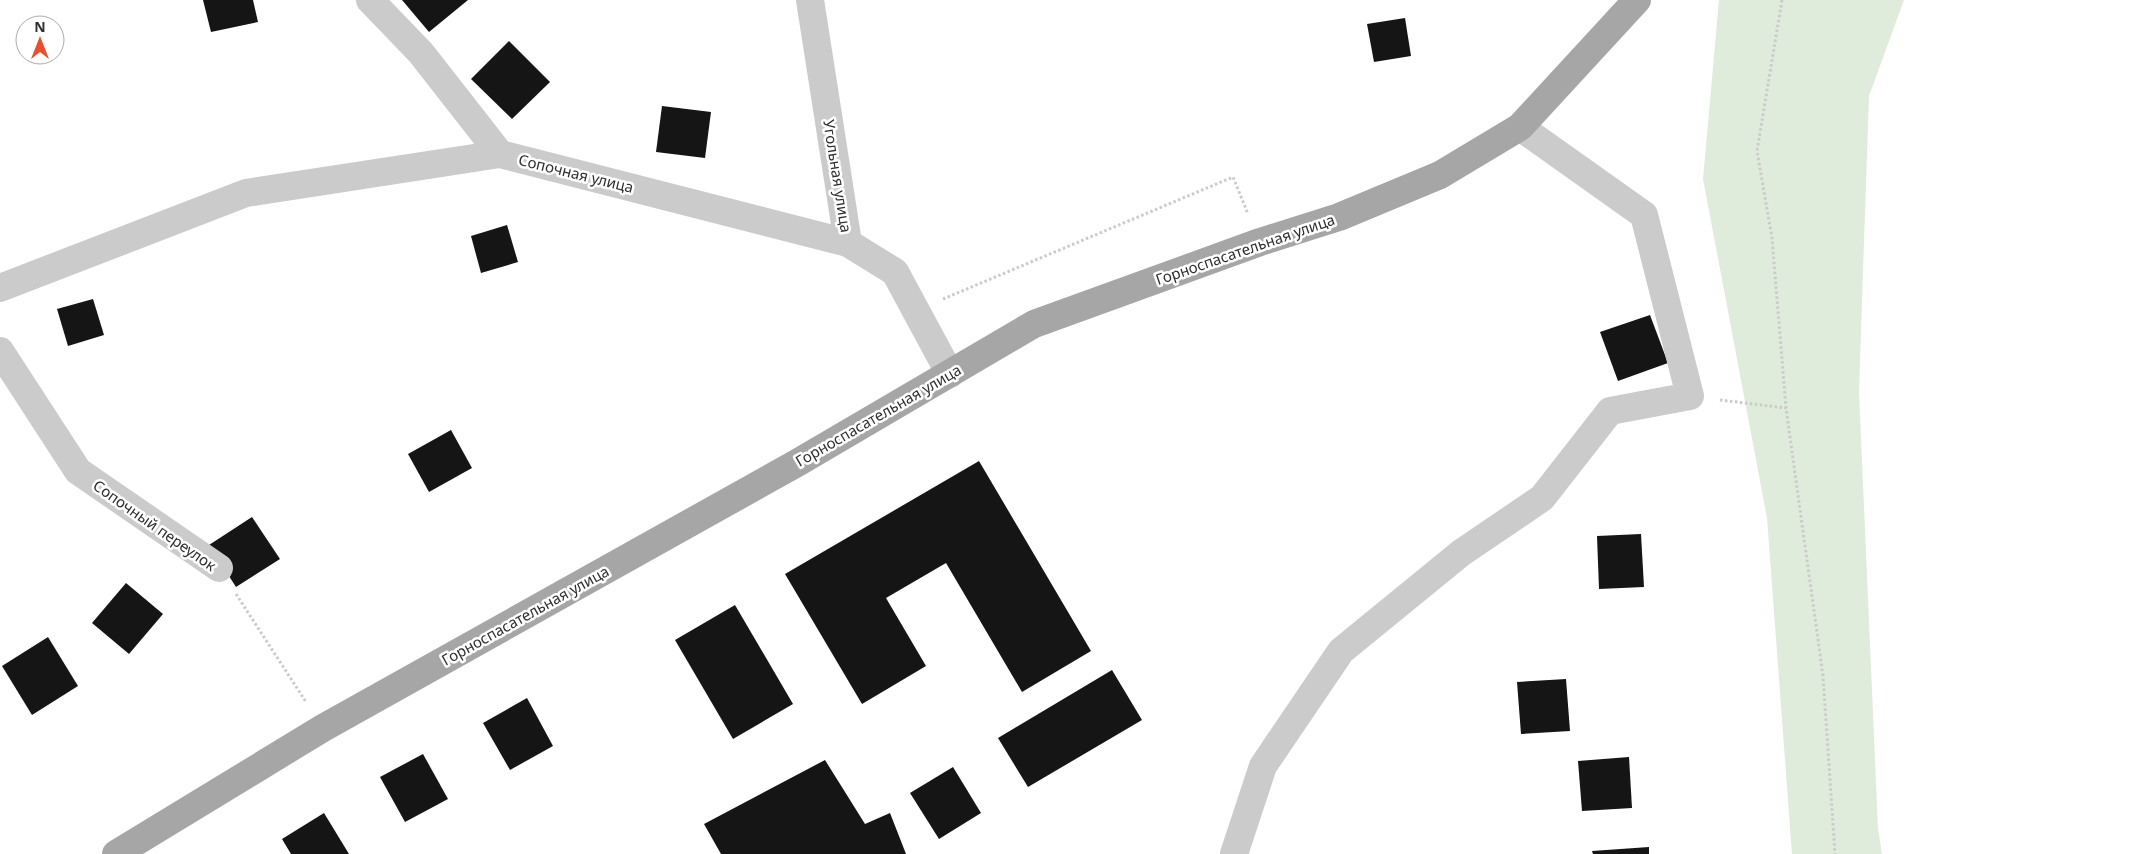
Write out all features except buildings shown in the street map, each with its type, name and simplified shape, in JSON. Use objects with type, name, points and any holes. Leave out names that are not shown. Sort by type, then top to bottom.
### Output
[{"type":"main road","name":"Горноспасательная улица","points":[[116,854],[323,728],[797,463],[1034,324],[1260,242],[1339,217],[1440,175],[1520,127],[1637,0]]},
{"type":"street","name":"Сопочная улица","points":[[370,0],[421,53],[500,154],[848,243]]},
{"type":"street","name":"Угольная улица","points":[[810,0],[848,243],[895,272],[950,374]]},
{"type":"street","points":[[1234,854],[1263,766],[1342,651],[1460,553],[1542,498],[1610,411],[1690,396],[1644,215],[1520,127]]},
{"type":"street","points":[[0,288],[246,193],[500,154]]},
{"type":"street","name":"Сопочный переулок","points":[[0,351],[78,471],[219,568]]},
{"type":"path","points":[[1782,0],[1757,151],[1772,238],[1786,408],[1823,676],[1835,854]]},
{"type":"path","points":[[916,311],[1233,177],[1260,242]]},
{"type":"path","points":[[1690,396],[1786,408]]},
{"type":"path","name":"Сопочный переулок","points":[[219,568],[323,728]]},
{"type":"green space","points":[[1719,0],[1904,0],[1869,96],[1859,391],[1878,828],[1882,854],[1792,854],[1767,518],[1703,179]]}]
